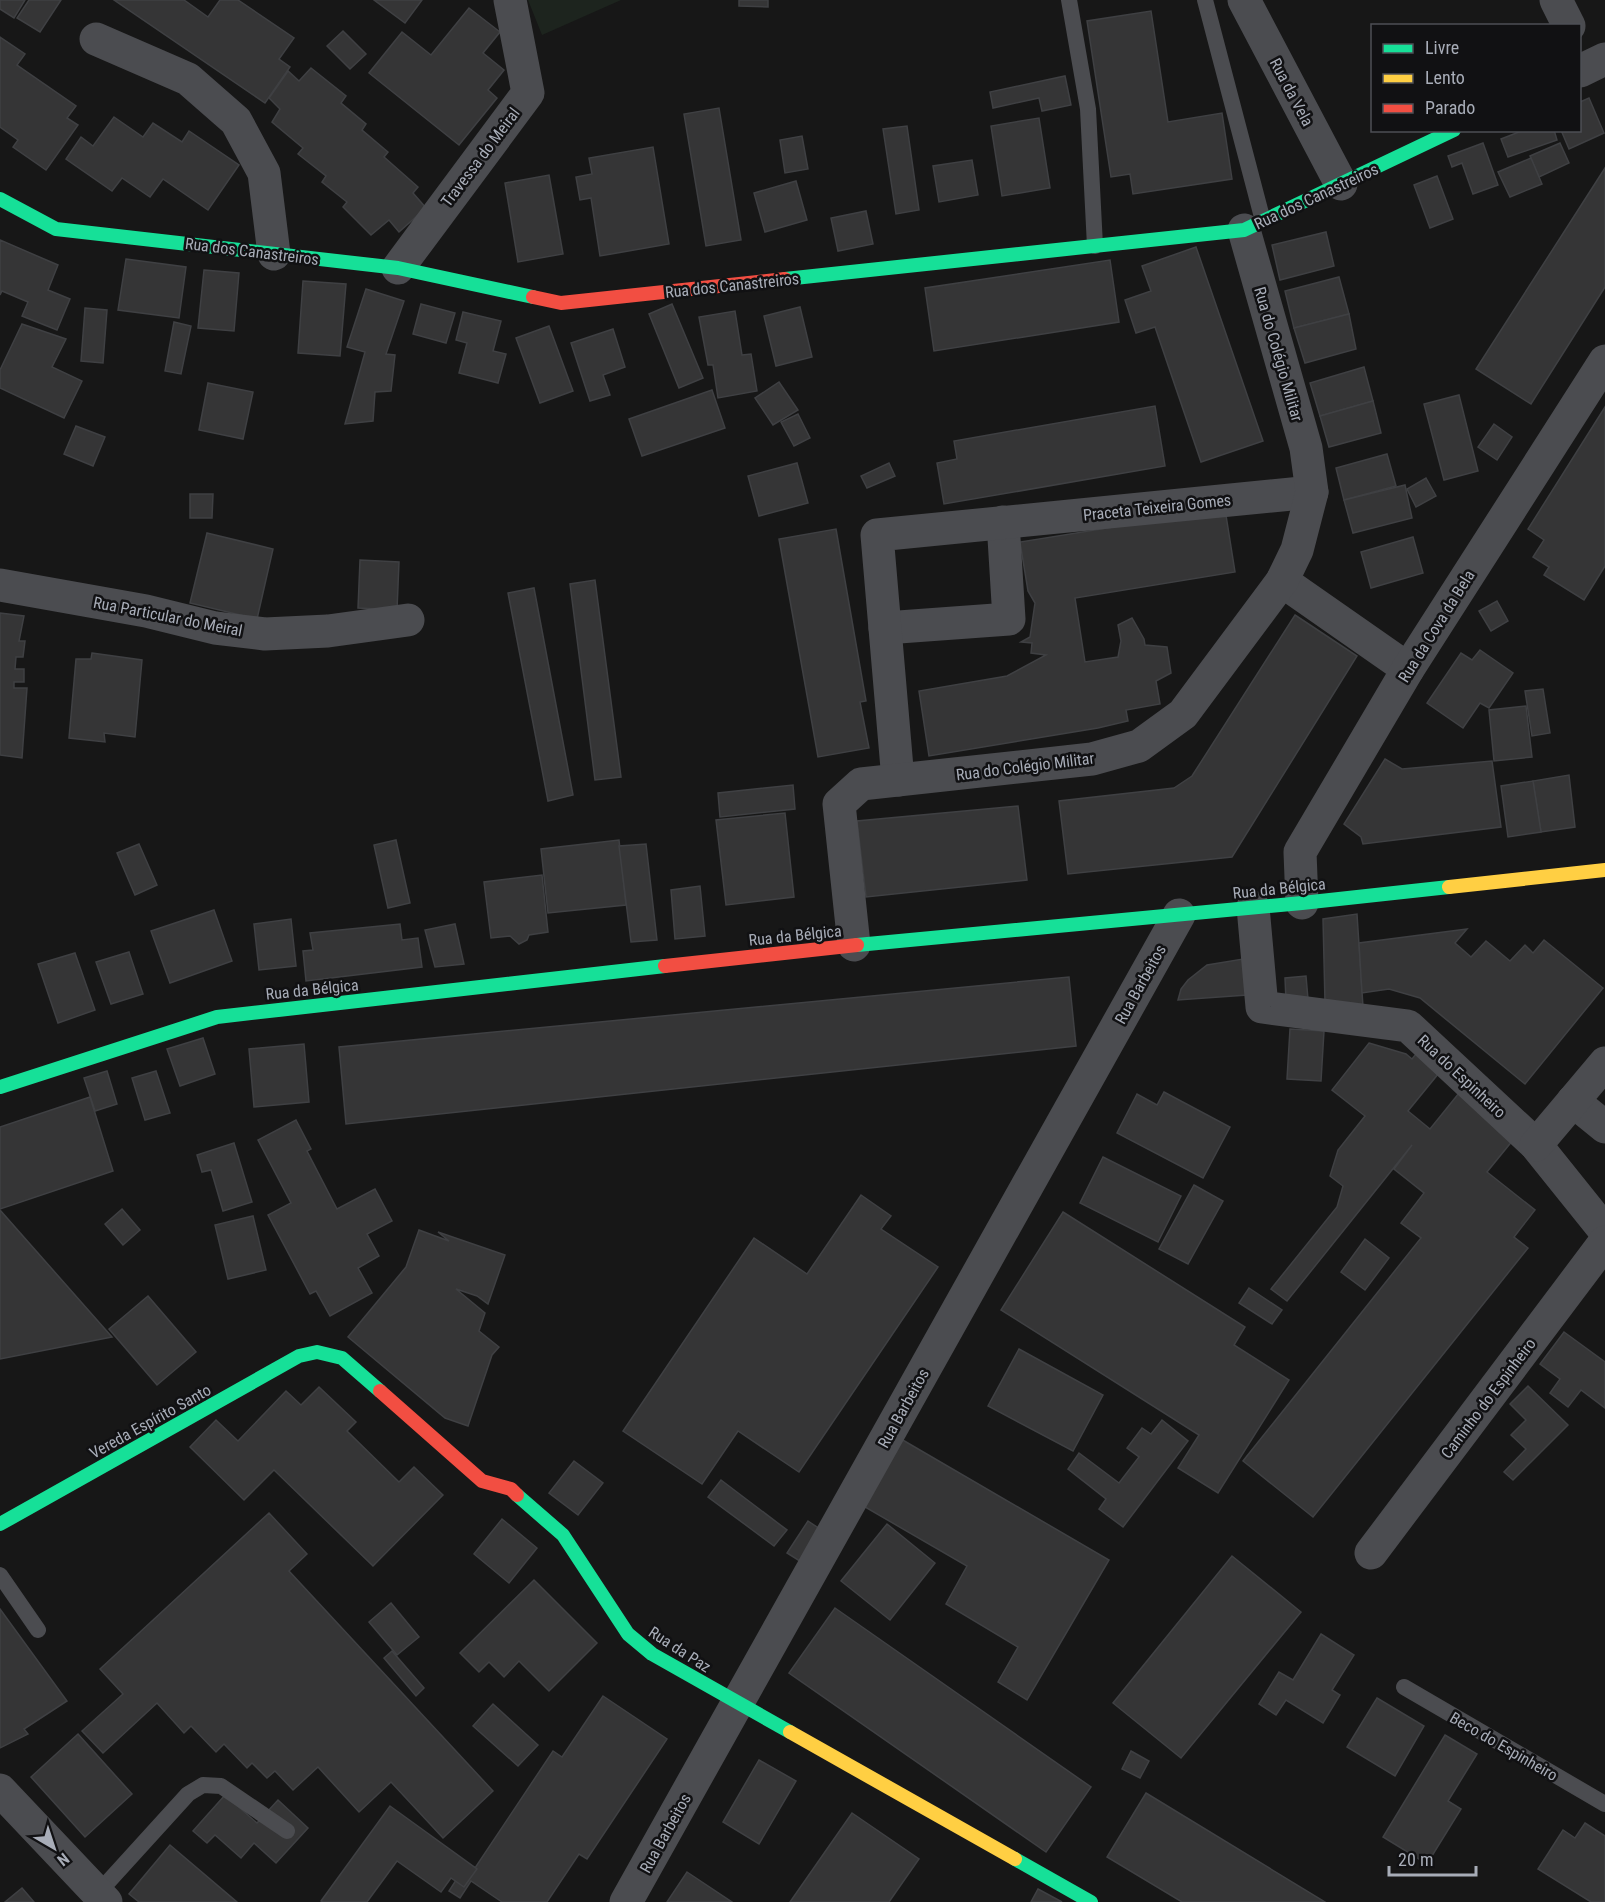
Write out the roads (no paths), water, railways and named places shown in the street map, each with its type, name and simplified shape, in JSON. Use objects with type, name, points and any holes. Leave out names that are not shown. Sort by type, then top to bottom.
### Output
[{"type":"street","name":"Travessa do Meiral","points":[[398,268],[528,93],[510,0]]},
{"type":"street","name":"Rua da Vela","points":[[1244,0],[1341,184]]},
{"type":"street","points":[[1556,0],[1568,24]]},
{"type":"street","points":[[96,39],[188,79],[236,121],[264,173],[274,254]]},
{"type":"street","name":"Rua dos Canastreiros","points":[[0,199],[56,229],[398,268],[561,303],[1095,246],[1253,226],[1450,132]]},
{"type":"street","name":"Rua do Colégio Militar","points":[[854,945],[839,804],[861,784],[1092,759],[1139,746],[1183,714],[1282,581],[1297,550],[1311,492],[1306,448],[1253,226]]},
{"type":"street","name":"Rua da Cova da Bela","points":[[1302,903],[1300,852],[1408,669],[1605,361]]},
{"type":"street","name":"Praceta Teixeira Gomes","points":[[898,780],[877,535],[1311,492]]},
{"type":"street","points":[[885,628],[1009,619],[1003,522]]},
{"type":"street","points":[[1282,581],[1408,669]]},
{"type":"street","name":"Rua Particular do Meiral","points":[[0,585],[146,611],[215,628],[265,634],[328,631],[408,620]]},
{"type":"street","points":[[1599,871],[1605,883]]},
{"type":"street","name":"Rua da Bélgica","points":[[0,1087],[217,1017],[854,945],[1302,903],[1599,871]]},
{"type":"street","name":"Rua do Espinheiro","points":[[1253,907],[1262,1006],[1408,1026],[1536,1145],[1605,1231]]},
{"type":"street","name":"Rua Barbeitos","points":[[626,1902],[1179,915]]},
{"type":"street","points":[[1536,1145],[1605,1063]]},
{"type":"street","points":[[1573,1101],[1605,1127]]},
{"type":"street","name":"Caminho do Espinheiro","points":[[1371,1553],[1605,1242]]},
{"type":"street","name":"Rua da Paz","points":[[317,1352],[342,1358],[482,1481],[511,1489],[563,1534],[628,1634],[652,1654],[1091,1902]]},
{"type":"street","name":"Vereda Espírito Santo","points":[[0,1524],[299,1356],[317,1352]]},
{"type":"street","points":[[0,1790],[102,1898]]},
{"type":"lane","points":[[1069,0],[1088,109],[1095,246]]},
{"type":"lane","points":[[1205,0],[1253,226]]},
{"type":"lane","points":[[0,1575],[38,1630]]},
{"type":"lane","name":"Beco do Espinheiro","points":[[1404,1687],[1605,1804]]},
{"type":"lane","points":[[102,1898],[188,1794],[203,1785],[221,1786],[287,1831]]}]
